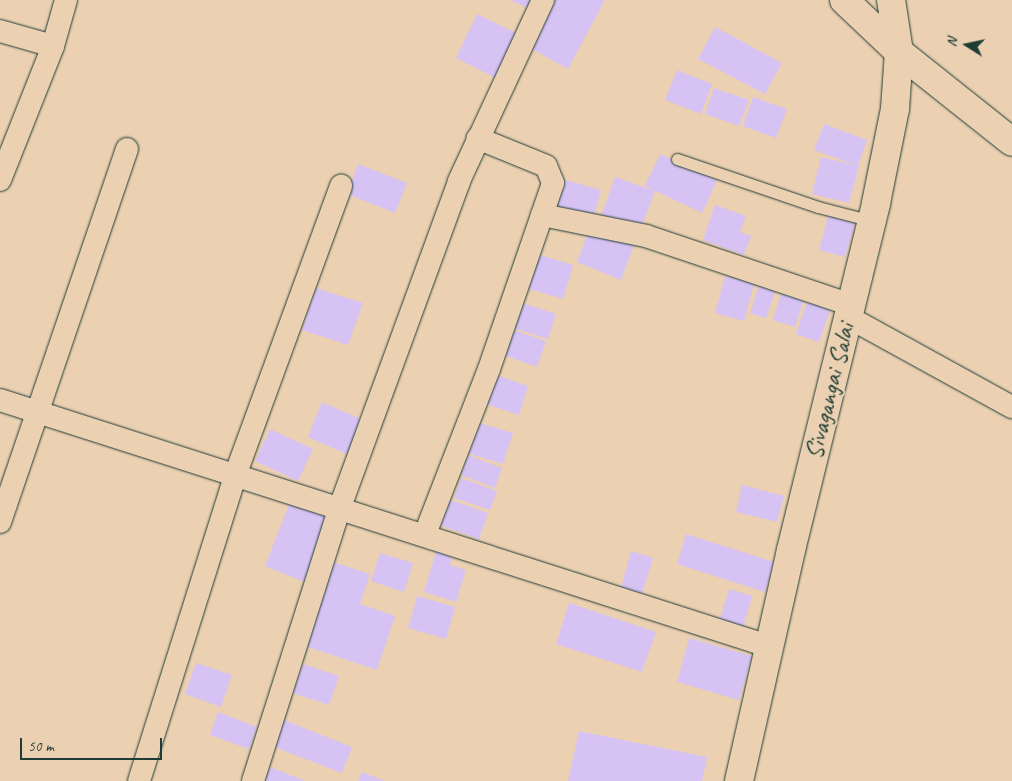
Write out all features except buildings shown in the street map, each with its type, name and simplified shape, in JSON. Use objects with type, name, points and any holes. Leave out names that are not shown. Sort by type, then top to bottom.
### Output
[{"type":"main road","points":[[844,0],[900,52],[1012,142]]},
{"type":"main road","name":"Sivagangai Salai","points":[[740,781],[791,550],[872,221],[895,109],[900,52],[891,0]]},
{"type":"street","points":[[0,180],[53,46],[66,0]]},
{"type":"street","points":[[253,781],[340,507],[477,138],[543,0]]},
{"type":"street","points":[[0,30],[53,46]]},
{"type":"street","points":[[425,534],[489,368],[553,183],[550,170],[477,138]]},
{"type":"street","points":[[0,522],[35,411],[127,149]]},
{"type":"street","points":[[139,781],[236,473],[341,186]]},
{"type":"street","points":[[542,215],[646,236],[849,311],[1012,407]]},
{"type":"street","points":[[0,400],[236,473],[771,647]]},
{"type":"lane","points":[[677,159],[872,221]]}]
